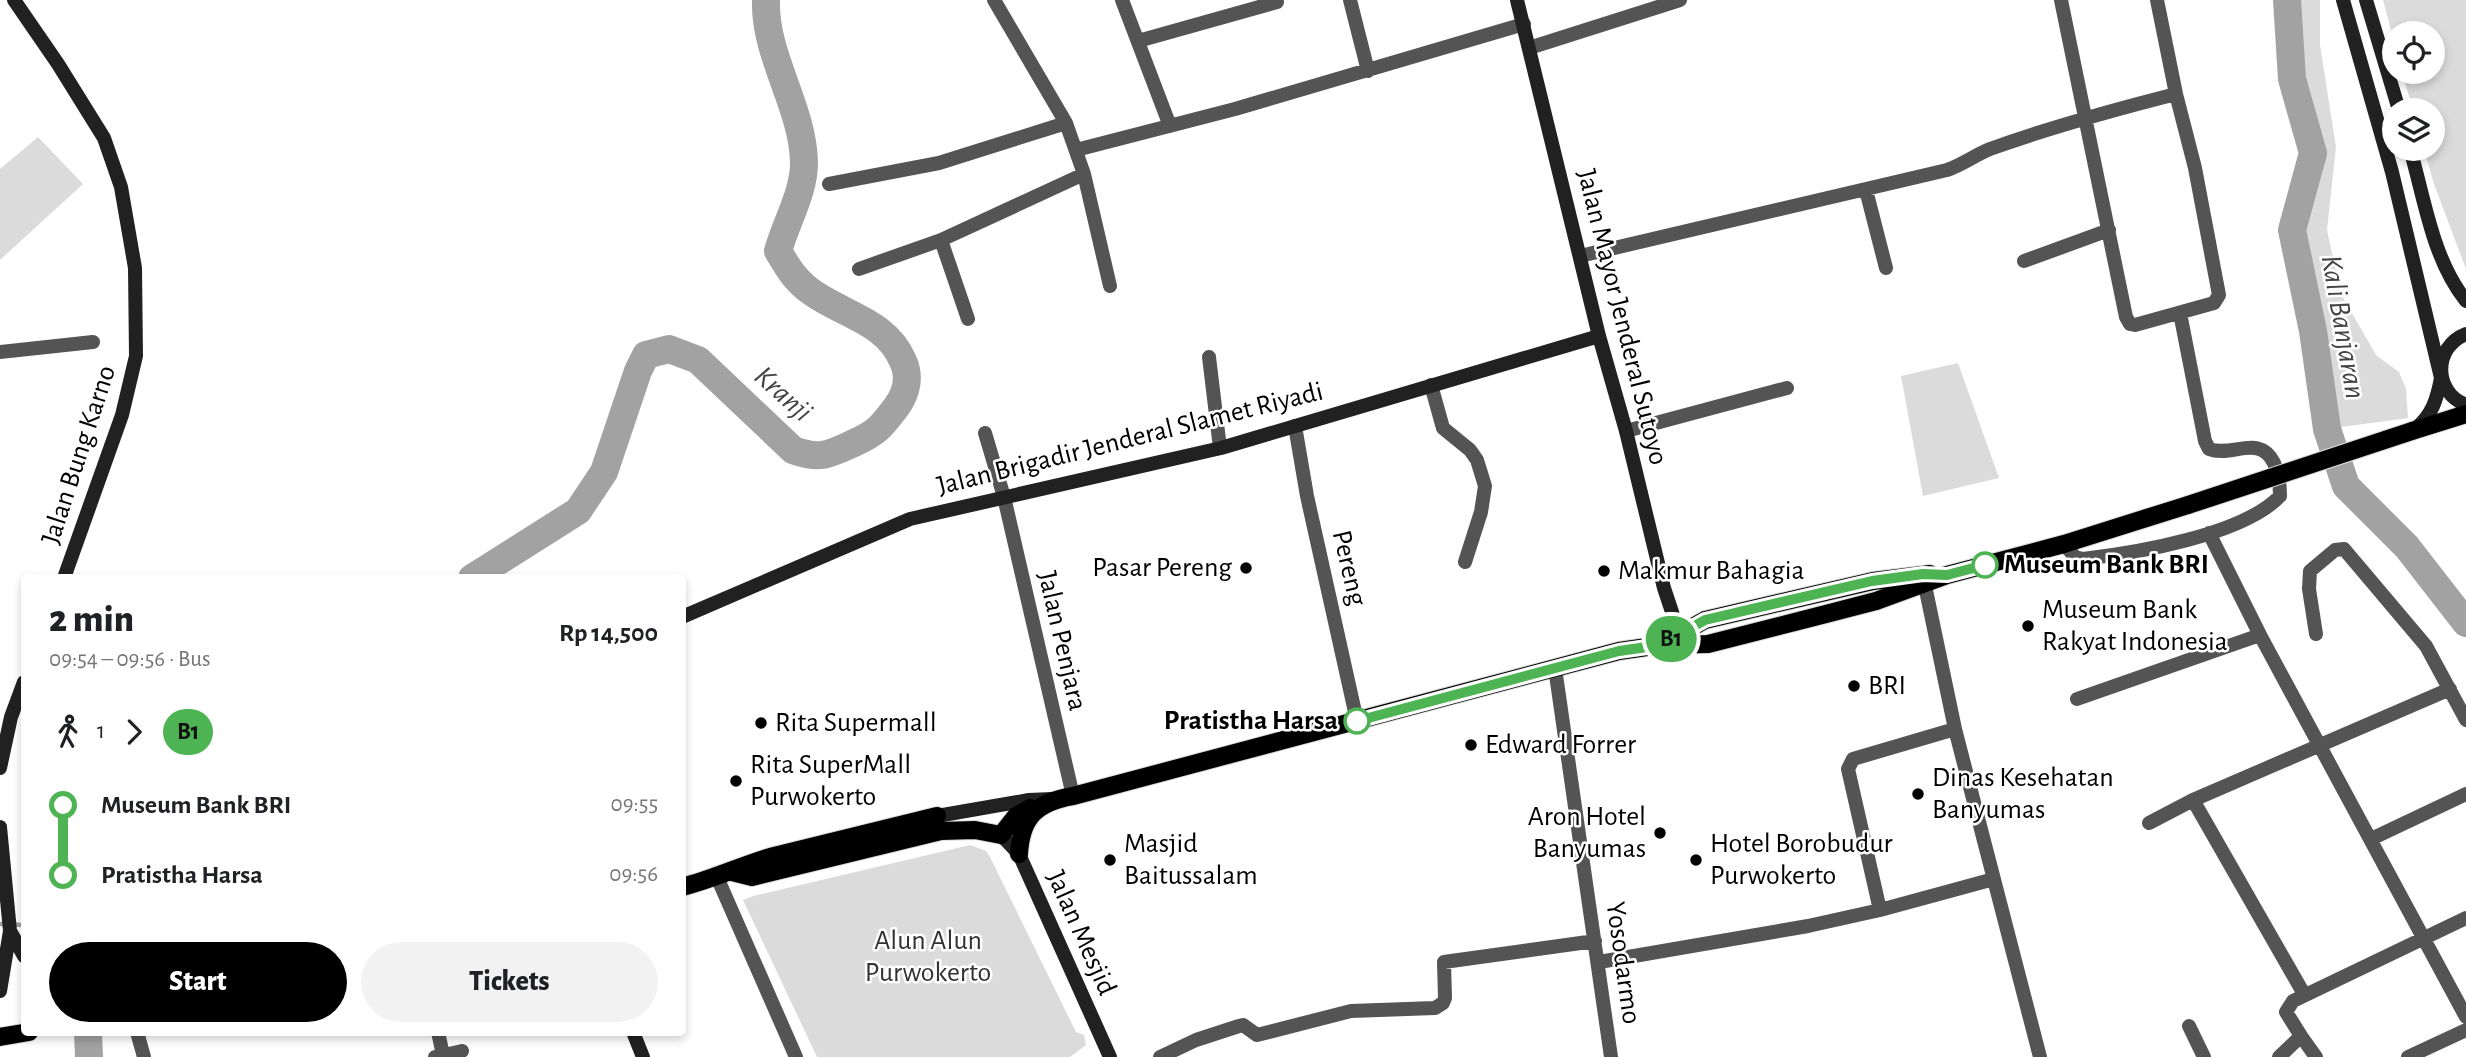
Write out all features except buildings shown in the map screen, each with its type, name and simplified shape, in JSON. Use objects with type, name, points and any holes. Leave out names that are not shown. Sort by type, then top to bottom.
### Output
[{"type":"main road","name":"Jalan Bung Karno","points":[[14,0],[104,138],[121,187],[135,268],[136,356],[122,415],[65,574]]},
{"type":"main road","name":"Jalan Mayor Jenderal Sutoyo","points":[[1517,0],[1599,336],[1626,432],[1664,588],[1681,640]]},
{"type":"main road","points":[[2343,0],[2392,172],[2441,378],[2452,397],[2466,405]]},
{"type":"main road","points":[[2366,0],[2395,98]]},
{"type":"main road","points":[[2413,161],[2439,254],[2466,302]]},
{"type":"main road","points":[[2412,431],[2432,411],[2441,378],[2440,365],[2444,353],[2451,342],[2466,334]]},
{"type":"main road","name":"Jalan Brigadir Jenderal Slamet Riyadi","points":[[686,615],[910,519],[1220,448],[1599,336]]},
{"type":"main road","points":[[724,875],[752,877],[941,831],[975,830],[1001,835],[1025,809],[1619,651],[1681,640],[1708,644],[1876,601],[1923,579],[2064,544],[2466,414]]},
{"type":"main road","points":[[0,768],[21,691]]},
{"type":"main road","points":[[686,886],[770,857],[937,816],[1029,800],[1050,802]]},
{"type":"main road","points":[[1019,854],[1024,825],[1031,816],[1050,802]]},
{"type":"main road","points":[[0,827],[10,931],[0,991]]},
{"type":"main road","name":"Jalan Mesjid","points":[[1001,835],[1019,854],[1108,1056]]},
{"type":"main road","points":[[10,931],[21,951]]},
{"type":"main road","points":[[0,1037],[21,1033]]},
{"type":"main road","points":[[634,1036],[643,1057]]},
{"type":"street","points":[[994,0],[1066,123],[1084,174],[1110,286]]},
{"type":"street","points":[[1122,0],[1170,126]]},
{"type":"street","points":[[1350,0],[1368,71]]},
{"type":"street","points":[[1529,48],[1680,0]]},
{"type":"street","points":[[2061,0],[2087,116],[2126,317],[2130,324],[2135,325],[2214,303],[2219,295],[2195,168],[2176,94],[2157,0]]},
{"type":"street","points":[[1138,41],[1277,2]]},
{"type":"street","points":[[1076,150],[1368,71],[1524,23]]},
{"type":"street","points":[[1580,257],[1965,164],[1987,150],[2087,116],[2176,94]]},
{"type":"street","points":[[829,184],[939,163],[1066,123]]},
{"type":"street","points":[[859,269],[941,240],[1084,174]]},
{"type":"street","points":[[1866,190],[1886,268]]},
{"type":"street","points":[[2024,261],[2109,230]]},
{"type":"street","points":[[941,240],[968,319]]},
{"type":"street","points":[[2064,544],[2075,557],[2083,559],[2139,550],[2209,533],[2260,512],[2280,496],[2280,482],[2269,455],[2259,448],[2218,453],[2209,450],[2180,313]]},
{"type":"street","points":[[0,352],[93,342]]},
{"type":"street","points":[[1209,357],[1220,448]]},
{"type":"street","points":[[1431,385],[1443,428],[1461,442],[1477,460],[1485,486],[1481,512],[1465,562]]},
{"type":"street","points":[[1626,432],[1787,388]]},
{"type":"street","name":"Pereng","points":[[1295,426],[1307,496],[1357,721]]},
{"type":"street","name":"Jalan Penjara","points":[[985,433],[1004,497],[1073,796]]},
{"type":"street","points":[[2209,533],[2260,635],[2466,1017]]},
{"type":"street","points":[[2316,635],[2309,589],[2310,570],[2335,550],[2344,549],[2426,646],[2466,720]]},
{"type":"street","points":[[1923,579],[1955,729],[2040,1057]]},
{"type":"street","points":[[2077,699],[2260,635]]},
{"type":"street","name":"Yosodarmo","points":[[1555,668],[1611,1057]]},
{"type":"street","points":[[2149,823],[2193,800],[2450,689]]},
{"type":"street","points":[[1880,910],[1849,764],[1853,760],[1955,729]]},
{"type":"street","points":[[2371,839],[2466,794]]},
{"type":"street","points":[[2193,800],[2304,994]]},
{"type":"street","points":[[724,875],[796,1057]]},
{"type":"street","points":[[1599,962],[1808,926],[1880,910],[1994,879]]},
{"type":"street","points":[[2316,1057],[2286,1012],[2289,1004],[2304,994],[2466,918]]},
{"type":"street","points":[[1160,1057],[1196,1040],[1243,1025],[1257,1035],[1351,1011],[1435,1007],[1443,1003],[1445,998],[1444,962],[1595,941]]},
{"type":"street","points":[[2189,1026],[2204,1057]]},
{"type":"street","points":[[2408,1057],[2466,1030]]},
{"type":"street","points":[[139,1036],[144,1057]]},
{"type":"street","points":[[440,1036],[449,1055]]},
{"type":"street","points":[[2279,1057],[2301,1036]]},
{"type":"green space","points":[[2287,0],[2320,0],[2320,45],[2336,147],[2327,230],[2341,294],[2376,355],[2399,372],[2406,389],[2408,418],[2327,429],[2313,331],[2292,230],[2313,153],[2292,79]]},
{"type":"green space","points":[[2383,0],[2466,0],[2466,269],[2427,161],[2445,161],[2445,98],[2410,98],[2405,84],[2445,84],[2445,21],[2388,21]]},
{"type":"green space","points":[[38,137],[83,184],[0,260],[0,169]]},
{"type":"green space","points":[[1958,363],[1999,478],[1923,496],[1901,376]]},
{"type":"green space","name":"Alun Alun Purwokerto","points":[[970,845],[986,851],[990,857],[1076,1032],[1084,1035],[1086,1045],[1070,1057],[817,1057],[743,900]]},
{"type":"waterway","name":"Kranji","points":[[478,574],[578,511],[604,472],[638,371],[646,355],[669,349],[698,360],[793,450],[810,455],[830,453],[869,436],[883,424],[900,401],[905,390],[906,372],[896,348],[877,329],[804,286],[778,251],[798,196],[804,163],[797,121],[771,41],[766,0]]},
{"type":"waterway","name":"Kali Banjaran","points":[[2287,0],[2292,79],[2313,153],[2292,230],[2313,331],[2327,429],[2346,486],[2407,547],[2466,623]]},
{"type":"waterway","name":"Kranji","points":[[0,924],[21,925]]},
{"type":"waterway","name":"Kranji","points":[[88,1036],[89,1057]]},
{"type":"bus line","name":"B1","points":[[1357,721],[1619,651],[1661,645],[1705,620],[1872,581],[1923,574],[1947,575],[1985,565]]},
{"type":"place","name":"Museum Bank BRI","points":[[1985,565]]},
{"type":"place","name":"Pasar Pereng","points":[[1246,568]]},
{"type":"place","name":"Makmur Bahagia","points":[[1604,571]]},
{"type":"place","name":"Museum Bank Rakyat Indonesia","points":[[2028,626]]},
{"type":"place","name":"BRI","points":[[1854,686]]},
{"type":"place","name":"Pratistha Harsa","points":[[1357,721]]},
{"type":"place","name":"Rita Supermall","points":[[761,723]]},
{"type":"place","name":"Edward Forrer","points":[[1471,745]]},
{"type":"place","name":"Rita SuperMall Purwokerto","points":[[736,781]]},
{"type":"place","name":"Dinas Kesehatan Banyumas","points":[[1918,794]]},
{"type":"place","name":"Aron Hotel Banyumas","points":[[1660,833]]},
{"type":"place","name":"Masjid Baitussalam","points":[[1110,860]]},
{"type":"place","name":"Hotel Borobudur Purwokerto","points":[[1696,860]]}]
